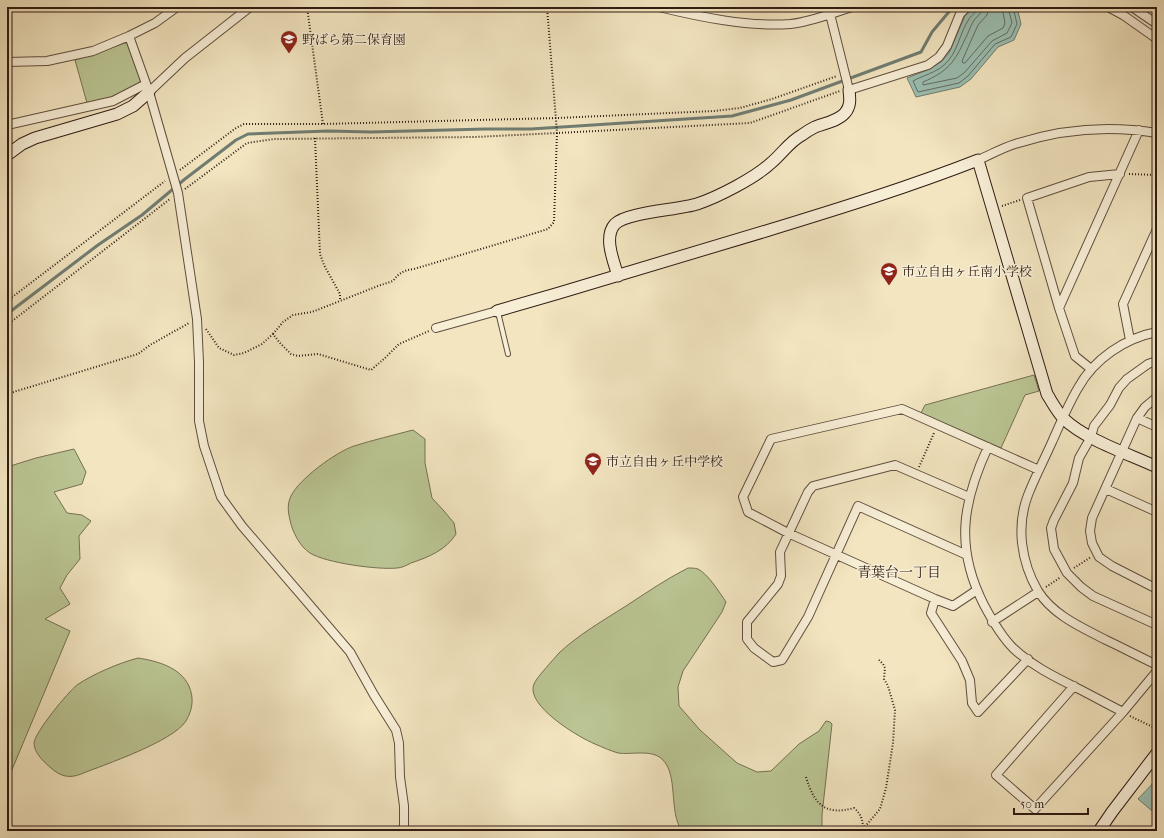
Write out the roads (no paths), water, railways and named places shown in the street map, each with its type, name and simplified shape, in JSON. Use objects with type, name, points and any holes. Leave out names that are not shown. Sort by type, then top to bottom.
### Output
[{"type":"street","points":[[7,62],[47,61],[93,51],[130,36],[155,23],[177,7]]},
{"type":"street","points":[[7,155],[22,144],[35,138],[117,114],[133,106],[148,88],[250,7]]},
{"type":"street","points":[[659,7],[708,17],[765,24],[790,24],[810,20],[852,7]]},
{"type":"street","points":[[849,90],[928,65],[939,57],[947,46],[960,14],[968,7]]},
{"type":"street","points":[[1108,7],[1123,15],[1157,39]]},
{"type":"street","points":[[1132,7],[1157,24]]},
{"type":"street","points":[[618,276],[612,256],[610,240],[615,224],[626,217],[696,204],[713,198],[755,175],[772,162],[784,149],[801,135],[816,127],[837,119],[844,114],[849,107],[849,90],[830,14]]},
{"type":"street","points":[[130,36],[148,88],[178,193],[197,319],[199,420],[204,446],[221,498],[242,526],[350,652],[396,730],[399,743],[400,777],[404,806],[404,826],[401,831]]},
{"type":"street","points":[[7,125],[113,101],[148,88]]},
{"type":"street","points":[[436,328],[618,276],[871,199],[926,181],[1014,144],[1058,133],[1106,128],[1139,130],[1157,133]]},
{"type":"street","points":[[1059,308],[1139,130]]},
{"type":"street","points":[[978,160],[1047,394],[1063,418],[1076,429],[1157,467]]},
{"type":"street","points":[[1091,369],[1075,356],[1059,308],[1027,198],[1089,177],[1120,174]]},
{"type":"street","points":[[1130,340],[1123,304],[1157,229]]},
{"type":"street","points":[[1157,332],[1130,340],[1115,349],[1091,369],[1078,387],[1028,495],[1022,515],[1021,533],[1023,554],[1030,574],[1038,592],[1051,607],[1078,627],[1157,665]]},
{"type":"street","points":[[1157,361],[1148,364],[1136,372],[1119,388],[1110,405],[1094,426],[1091,437],[1079,458],[1073,483],[1054,520],[1052,528],[1054,549],[1067,573],[1081,587],[1093,596],[1157,625]]},
{"type":"street","points":[[1157,397],[1145,407],[1137,418],[1092,518],[1090,531],[1092,543],[1096,554],[1099,557],[1112,566],[1157,589]]},
{"type":"street","points":[[976,590],[953,606],[934,599],[788,533],[748,512],[743,498],[772,439],[902,409],[1039,470]]},
{"type":"street","points":[[1137,418],[1157,427]]},
{"type":"street","points":[[988,447],[977,472],[969,497],[966,527],[966,555],[976,590],[992,622],[1013,648],[1051,675],[1123,712]]},
{"type":"street","points":[[966,555],[858,506],[808,617],[782,660],[773,662],[754,648],[747,639],[747,622],[778,584],[781,576],[780,552],[808,492],[813,486],[895,465],[969,497]]},
{"type":"street","points":[[1106,489],[1157,512]]},
{"type":"street","points":[[992,622],[1038,592]]},
{"type":"street","points":[[934,599],[931,613],[962,661],[970,680],[972,703],[978,712],[1028,659]]},
{"type":"street","points":[[1074,686],[996,775],[1036,809],[1123,712],[1157,671]]},
{"type":"street","points":[[1099,831],[1157,753]]},
{"type":"lane","points":[[497,311],[508,354]]},
{"type":"water","points":[[975,7],[1017,7],[1021,24],[1014,40],[998,47],[971,79],[960,87],[916,97],[907,78],[930,69],[941,62],[949,53],[965,16]]},
{"type":"water","points":[[1157,779],[1157,815],[1138,799]]},
{"type":"waterway","points":[[7,314],[98,245],[142,215],[185,179],[236,140],[248,134],[328,131],[371,132],[531,129],[732,116],[791,100],[921,52],[932,32],[953,7]]},
{"type":"waterway","points":[[1061,7],[1109,10]]},
{"type":"waterway","points":[[1141,10],[1157,9]]},
{"type":"waterway","points":[[1121,11],[1133,10]]},
{"type":"place","name":"野ばら第二保育園","points":[[289,54]]},
{"type":"place","name":"市立自由ヶ丘南小学校","points":[[889,286]]},
{"type":"place","name":"市立自由ヶ丘中学校","points":[[593,476]]},
{"type":"district","name":"青葉台一丁目","points":[[899,572]]}]
